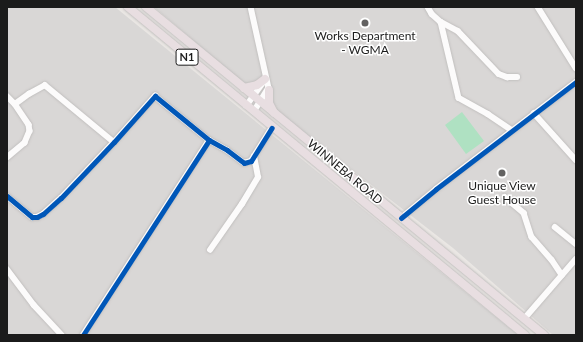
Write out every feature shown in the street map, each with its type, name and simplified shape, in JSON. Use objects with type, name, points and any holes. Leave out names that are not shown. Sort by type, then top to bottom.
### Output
[{"type":"highway","name":"WINNEBA ROAD","points":[[128,7],[272,128],[523,334]]},
{"type":"highway","name":"WINNEBA ROAD","points":[[146,7],[275,115],[544,335]]},
{"type":"highway","points":[[244,88],[257,85],[266,77]]},
{"type":"highway","points":[[269,90],[269,103],[275,115]]},
{"type":"highway","points":[[469,289],[469,282],[474,277]]},
{"type":"street","points":[[246,106],[257,100],[269,90],[251,7]]},
{"type":"street","points":[[428,7],[432,14],[441,22],[458,31],[499,74],[506,77],[517,76]]},
{"type":"street","points":[[538,7],[576,68]]},
{"type":"street","points":[[441,22],[459,98],[488,114],[512,130]]},
{"type":"street","points":[[254,112],[266,77]]},
{"type":"street","points":[[401,218],[512,130],[576,82]]},
{"type":"street","points":[[15,104],[45,85],[114,142]]},
{"type":"street","points":[[7,96],[15,104],[30,131],[25,143],[7,158]]},
{"type":"street","points":[[7,196],[26,214],[32,217],[37,217],[61,198],[155,96],[209,140],[227,150],[244,163],[251,161],[272,128]]},
{"type":"street","points":[[534,113],[576,160]]},
{"type":"street","points":[[83,335],[209,140]]},
{"type":"street","points":[[210,250],[242,204],[258,177],[254,156]]},
{"type":"street","points":[[505,197],[524,213],[532,237],[552,260],[562,275]]},
{"type":"street","points":[[555,227],[576,244]]},
{"type":"street","points":[[524,319],[576,259]]},
{"type":"street","points":[[7,269],[34,305],[62,335]]},
{"type":"shaded area","points":[[7,7],[115,7],[518,335],[7,335]]},
{"type":"shaded area","points":[[154,7],[576,7],[576,335],[553,335],[453,248],[281,115]]},
{"type":"green space","points":[[462,112],[484,141],[466,154],[445,125]]},
{"type":"cycle path","points":[[401,218],[436,189],[576,82]]},
{"type":"cycle path","points":[[7,196],[32,217],[37,217],[43,214],[61,198],[155,96],[209,140],[227,150],[244,163],[251,161],[272,128]]},
{"type":"cycle path","points":[[83,335],[209,140]]},
{"type":"place","name":"Works Department - WGMA","points":[[365,23]]},
{"type":"place","name":"Unique View Guest House","points":[[502,173]]}]
